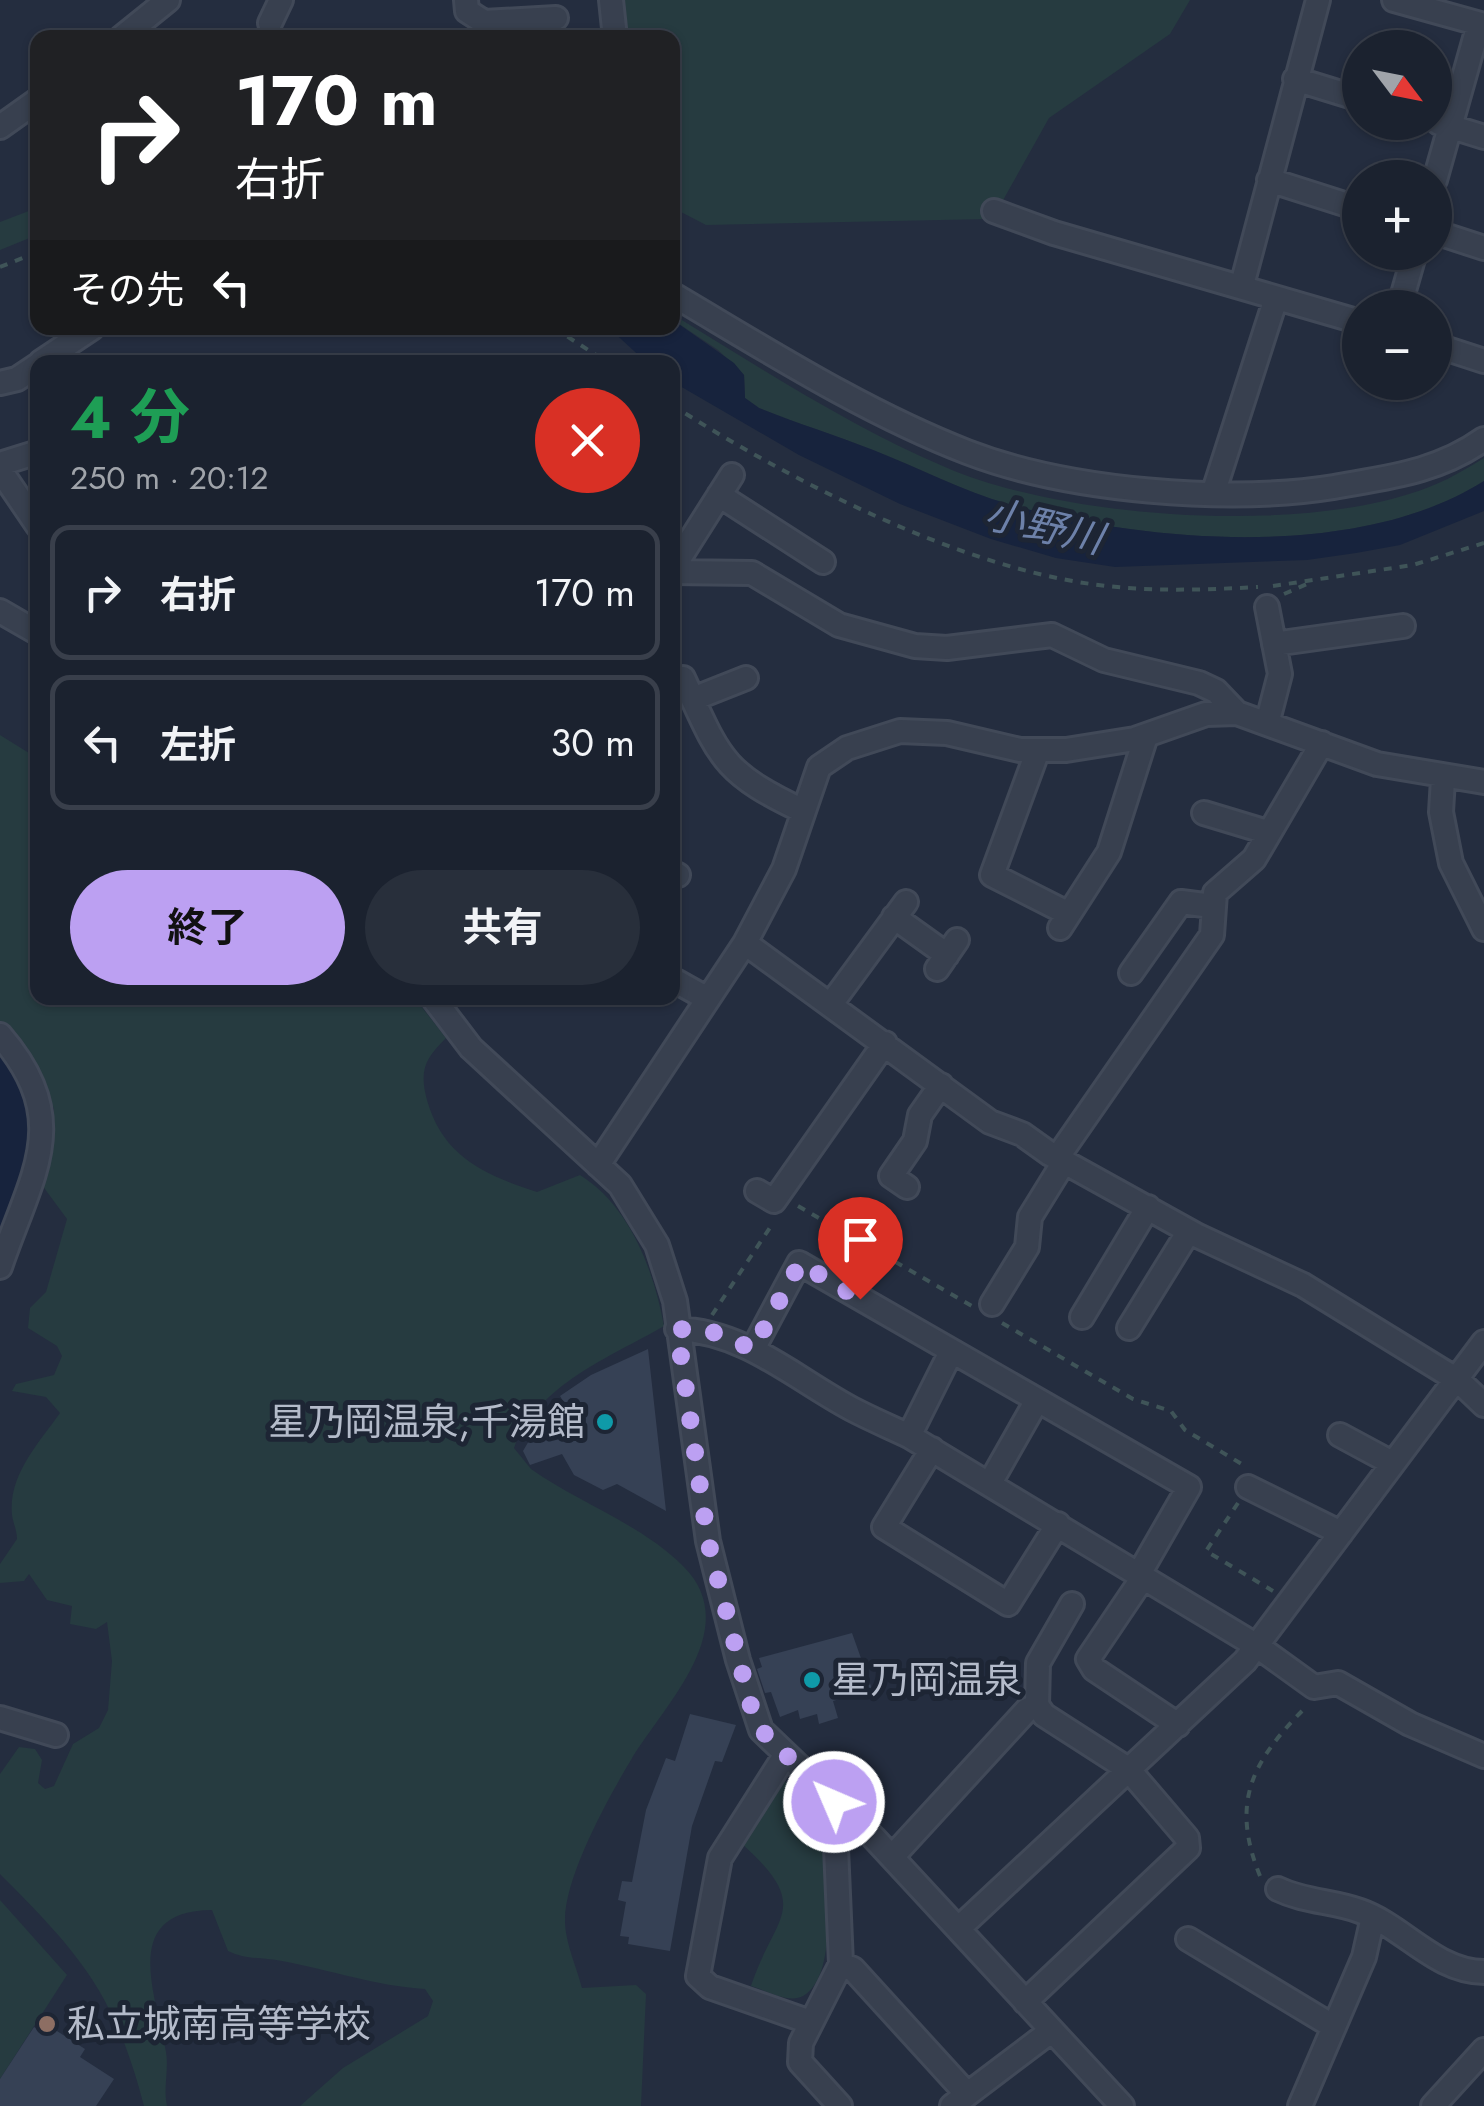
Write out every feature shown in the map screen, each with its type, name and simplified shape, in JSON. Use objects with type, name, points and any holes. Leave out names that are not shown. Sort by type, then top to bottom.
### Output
[{"type":"street","points":[[132,30],[168,0]]},
{"type":"street","points":[[270,23],[282,0]]},
{"type":"street","points":[[466,0],[467,11],[484,22],[556,18]]},
{"type":"street","points":[[612,0],[614,30]]},
{"type":"street","points":[[1242,285],[1318,0]]},
{"type":"street","points":[[1394,0],[1481,24],[1452,98]]},
{"type":"street","points":[[1295,80],[1342,94]]},
{"type":"street","points":[[0,127],[30,106]]},
{"type":"street","points":[[1452,127],[1484,137]]},
{"type":"street","points":[[1269,180],[1342,203]]},
{"type":"street","points":[[994,212],[1342,317]]},
{"type":"street","points":[[1452,238],[1484,248]]},
{"type":"street","points":[[1213,494],[1276,298]]},
{"type":"street","points":[[680,299],[773,354],[965,451],[1043,474],[1213,494],[1320,489],[1406,475],[1444,464],[1484,439]]},
{"type":"street","points":[[52,355],[82,335]]},
{"type":"street","points":[[1452,351],[1484,361]]},
{"type":"street","points":[[0,383],[17,379],[30,370]]},
{"type":"street","points":[[30,455],[0,468],[30,514]]},
{"type":"street","points":[[680,557],[726,485],[815,551]]},
{"type":"street","points":[[680,572],[752,573],[839,625],[915,646],[947,648],[1052,636],[1104,660],[1199,683],[1216,691],[1237,713]]},
{"type":"street","points":[[1267,608],[1280,674],[1267,724]]},
{"type":"street","points":[[0,611],[30,629]]},
{"type":"street","points":[[1274,644],[1402,626]]},
{"type":"street","points":[[742,684],[688,688],[730,778],[803,811]]},
{"type":"street","points":[[598,1165],[744,943],[784,869],[819,767],[828,759],[889,734],[920,730],[1038,750],[1084,748],[1146,736],[1189,718],[1237,713],[1376,764],[1443,779],[1484,782]]},
{"type":"street","points":[[1038,750],[992,876],[1064,921],[1109,852],[1146,736]]},
{"type":"street","points":[[992,1304],[1027,1247],[1030,1217],[1061,1160],[1212,935],[1214,893],[1254,859],[1267,832],[1308,775],[1322,743]]},
{"type":"street","points":[[1443,779],[1442,812],[1450,863],[1484,929]]},
{"type":"street","points":[[1204,813],[1267,832]]},
{"type":"street","points":[[1182,980],[1137,965],[1181,902],[1212,906]]},
{"type":"street","points":[[830,1004],[900,909],[947,955]]},
{"type":"street","points":[[744,943],[990,1122],[1022,1134],[1189,1231],[1304,1285],[1458,1381],[1484,1405]]},
{"type":"street","points":[[680,983],[706,998]]},
{"type":"street","points":[[439,1005],[471,1048],[620,1185],[657,1245],[675,1301],[708,1541],[752,1710],[761,1730],[892,1857],[1122,2106]]},
{"type":"street","points":[[0,1035],[33,1080],[44,1130],[0,1267]]},
{"type":"street","points":[[757,1190],[774,1201],[821,1118],[885,1043]]},
{"type":"street","points":[[908,1187],[891,1176],[915,1141],[920,1115],[941,1085]]},
{"type":"street","points":[[1080,1316],[1148,1207]]},
{"type":"street","points":[[1129,1328],[1189,1231]]},
{"type":"street","points":[[753,1349],[800,1263],[1189,1488],[1088,1660],[1178,1725]]},
{"type":"street","points":[[677,1329],[708,1330],[753,1349],[853,1410],[909,1436],[990,1483],[1322,1689],[1338,1683],[1410,1724],[1484,1756]]},
{"type":"street","points":[[960,1928],[1257,1646],[1484,1342]]},
{"type":"street","points":[[909,1436],[951,1352]]},
{"type":"street","points":[[990,1483],[1036,1402]]},
{"type":"street","points":[[1340,1434],[1392,1463]]},
{"type":"street","points":[[932,1449],[884,1528],[1008,1604],[1058,1524]]},
{"type":"street","points":[[1248,1488],[1341,1533]]},
{"type":"street","points":[[1025,2002],[1188,1848],[1187,1838],[1128,1769],[1044,1715],[1037,1705],[1038,1663],[1072,1604]]},
{"type":"street","points":[[892,1857],[1028,1710],[1037,1705]]},
{"type":"street","points":[[0,1718],[56,1735]]},
{"type":"street","points":[[786,1754],[720,1858],[698,1976],[710,1987],[810,2022]]},
{"type":"street","points":[[834,1802],[841,1964],[801,2042],[800,2062],[840,2106]]},
{"type":"street","points":[[1278,1889],[1374,1918],[1455,1966],[1484,1972]]},
{"type":"street","points":[[1300,2106],[1364,1957],[1374,1918]]},
{"type":"street","points":[[1188,1939],[1334,2027]]},
{"type":"street","points":[[841,1964],[852,1969],[959,2100],[1051,2031]]},
{"type":"street","points":[[1433,2106],[1484,2050]]},
{"type":"path","points":[[0,267],[30,255]]},
{"type":"path","points":[[565,335],[596,355]]},
{"type":"path","points":[[680,409],[869,510],[1024,570],[1089,584],[1151,590],[1311,582],[1412,564],[1484,543]]},
{"type":"path","points":[[1267,608],[1274,599],[1311,582]]},
{"type":"path","points":[[1278,1889],[1267,1886],[1259,1874],[1244,1816],[1247,1792],[1277,1736],[1322,1689]]},
{"type":"green space","points":[[620,0],[1190,0],[1170,34],[1049,118],[1002,202],[988,219],[706,225],[680,213],[680,30],[622,30]]},
{"type":"green space","points":[[30,211],[30,238],[0,250],[0,222]]},
{"type":"green space","points":[[680,319],[909,451],[994,484],[1050,498],[1111,508],[1239,516],[1359,506],[1429,487],[1484,458],[1484,481],[1433,507],[1376,524],[1315,534],[1186,535],[1123,528],[1008,504],[759,408],[745,398],[744,375],[718,350],[680,325]]},
{"type":"green space","points":[[0,735],[30,754],[30,1005],[421,1006],[446,1038],[429,1059],[424,1081],[434,1120],[455,1150],[484,1170],[537,1192],[580,1175],[598,1188],[626,1222],[646,1262],[664,1326],[577,1375],[558,1390],[540,1406],[514,1448],[531,1469],[668,1552],[701,1591],[706,1616],[692,1667],[611,1795],[579,1861],[567,1903],[567,1938],[582,1988],[636,1985],[646,1994],[641,2106],[300,2106],[343,2068],[428,2016],[433,2001],[425,1989],[235,1954],[228,1951],[212,1910],[183,1914],[164,1924],[154,1940],[150,1960],[166,2052],[167,2106],[144,2106],[121,2034],[91,1978],[52,1928],[0,1874],[0,1774],[19,1747],[35,1749],[42,1760],[38,1783],[45,1789],[54,1786],[73,1744],[99,1728],[108,1710],[112,1661],[107,1622],[96,1629],[70,1624],[72,1606],[47,1600],[29,1574],[24,1581],[0,1583],[0,1564],[17,1539],[12,1515],[15,1486],[27,1460],[60,1413],[46,1397],[12,1391],[16,1384],[54,1375],[62,1356],[57,1346],[28,1328],[30,1308],[46,1292],[67,1219],[39,1181],[54,1109],[40,1070],[0,1021]]},
{"type":"green space","points":[[782,1780],[817,1799],[826,1874],[824,1961],[816,1982],[797,1998],[751,1986],[778,1926],[783,1898],[777,1883],[741,1843]]},
{"type":"green space","points":[[0,1900],[67,1975],[0,2079]]},
{"type":"water","name":"小野川","points":[[680,325],[734,363],[744,375],[745,398],[759,408],[956,486],[1063,517],[1186,535],[1315,534],[1376,524],[1433,507],[1484,481],[1484,511],[1400,545],[1307,560],[1115,567],[1056,558],[991,539],[900,504],[799,455],[680,386],[680,355],[638,355],[617,335],[680,335]]},
{"type":"water","points":[[0,1054],[16,1074],[29,1118],[23,1164],[0,1234]]},
{"type":"building","name":"星乃岡温泉;千湯館","points":[[648,1349],[666,1511],[617,1484],[603,1490],[574,1475],[562,1454],[530,1465],[523,1451],[530,1439],[545,1438],[566,1406],[560,1396],[591,1375]]},
{"type":"building","name":"星乃岡温泉","points":[[852,1633],[872,1689],[833,1701],[838,1718],[819,1724],[817,1714],[800,1719],[798,1710],[780,1717],[771,1692],[765,1693],[757,1669],[762,1667],[759,1658]]},
{"type":"building","points":[[690,1714],[736,1725],[722,1762],[715,1761],[692,1826],[670,1951],[628,1944],[629,1937],[620,1936],[626,1902],[618,1900],[622,1881],[632,1882],[646,1810],[666,1758],[675,1761]]},
{"type":"building","points":[[46,2024],[85,2049],[80,2057],[114,2079],[96,2106],[0,2106],[0,2079],[34,2027],[41,2031]]},
{"type":"place","name":"星乃岡温泉;千湯館","points":[[605,1422]]},
{"type":"place","name":"星乃岡温泉","points":[[812,1680]]},
{"type":"place","name":"私立城南高等学校","points":[[47,2024]]},
{"type":"route","points":[[834,1802],[761,1730],[752,1710],[708,1541],[677,1329],[708,1330],[753,1349],[800,1263],[860,1299]]}]
